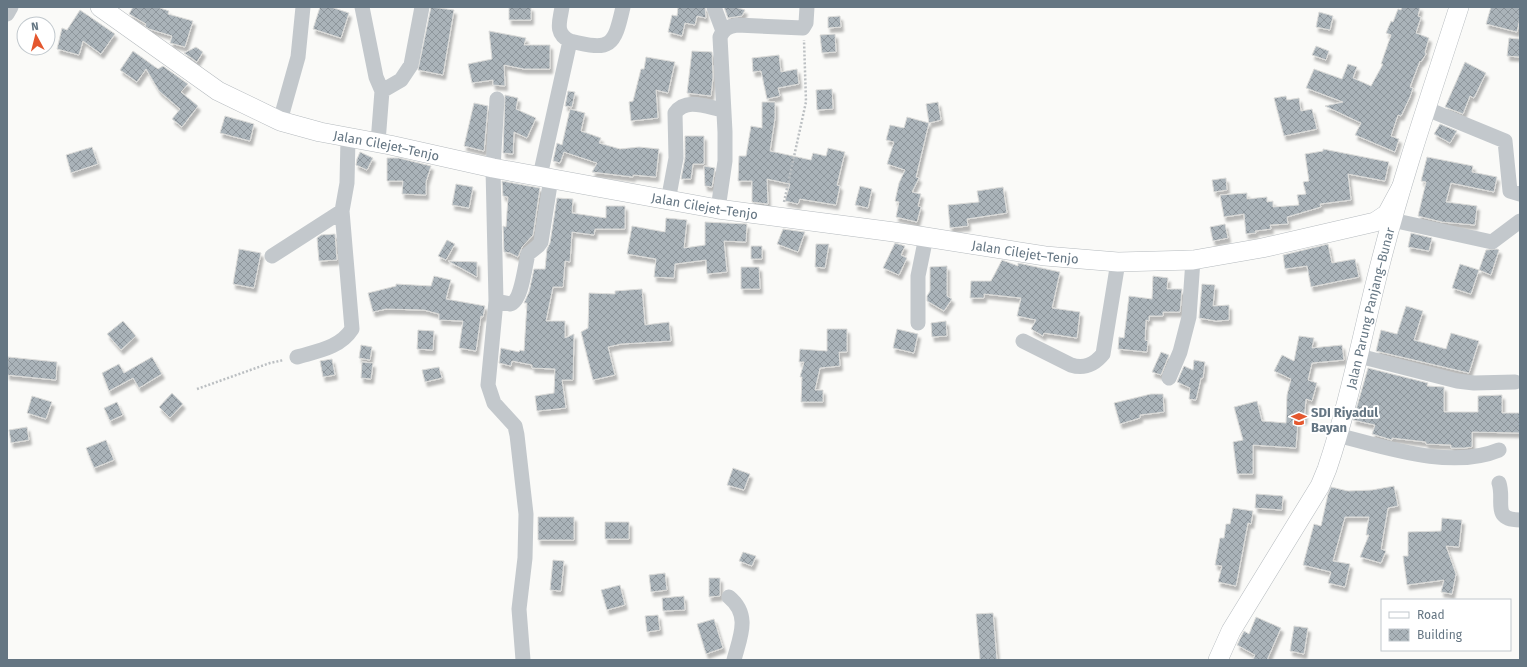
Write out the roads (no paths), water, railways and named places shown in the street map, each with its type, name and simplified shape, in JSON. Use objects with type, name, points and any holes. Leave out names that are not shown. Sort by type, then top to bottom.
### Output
[{"type":"main road","name":"Jalan Parung Panjang–Bunar","points":[[1218,660],[1231,631],[1320,486],[1337,435],[1359,356],[1392,220],[1460,7]]},
{"type":"main road","name":"Jalan Cilejet–Tenjo","points":[[109,10],[218,91],[280,121],[348,138],[378,142],[493,168],[718,210],[781,216],[1045,256],[1118,262],[1193,260],[1345,230],[1375,222],[1386,214],[1402,188]]},
{"type":"main road","name":"Jalan Cilejet–Tenjo","points":[[1345,230],[1369,234],[1376,239],[1381,261]]},
{"type":"street","points":[[7,14],[11,7]]},
{"type":"street","points":[[280,121],[298,58],[303,7]]},
{"type":"street","points":[[362,7],[376,78],[382,91],[378,142]]},
{"type":"street","points":[[382,91],[401,80],[411,65],[422,7]]},
{"type":"street","points":[[562,7],[558,24],[560,32],[564,38],[570,41],[603,46],[611,43],[617,34],[623,7]]},
{"type":"street","points":[[714,7],[723,31]]},
{"type":"street","points":[[718,210],[725,162],[720,37],[723,31],[728,27],[737,25],[803,28],[806,23],[807,7]]},
{"type":"street","points":[[496,301],[510,304],[515,301],[524,279],[528,254],[541,242],[546,177],[570,41]]},
{"type":"street","points":[[497,99],[493,168],[496,301],[488,385],[494,404],[515,426],[517,435],[526,514],[525,558],[519,609],[523,660]]},
{"type":"street","points":[[668,201],[676,158],[675,113],[682,105],[690,104],[723,110]]},
{"type":"street","points":[[1427,109],[1505,141],[1510,191],[1520,194]]},
{"type":"street","points":[[297,358],[338,344],[346,338],[352,329],[342,211],[347,183],[348,138]]},
{"type":"street","points":[[272,256],[342,211]]},
{"type":"street","points":[[1392,220],[1492,242],[1520,221]]},
{"type":"street","points":[[918,323],[918,276],[926,237]]},
{"type":"street","points":[[1169,378],[1180,352],[1189,317],[1193,260]]},
{"type":"street","points":[[1023,341],[1071,365],[1078,367],[1094,364],[1103,354],[1118,262]]},
{"type":"street","points":[[1359,356],[1457,381],[1474,383],[1515,382]]},
{"type":"street","points":[[1337,435],[1408,453],[1465,458],[1488,455],[1499,450]]},
{"type":"street","points":[[1499,483],[1500,509],[1503,516],[1507,519],[1520,520]]},
{"type":"street","points":[[729,597],[738,606],[742,616],[741,634],[734,660]]},
{"type":"place","name":"SDI Riyadul Bayan","points":[[1299,419]]}]
